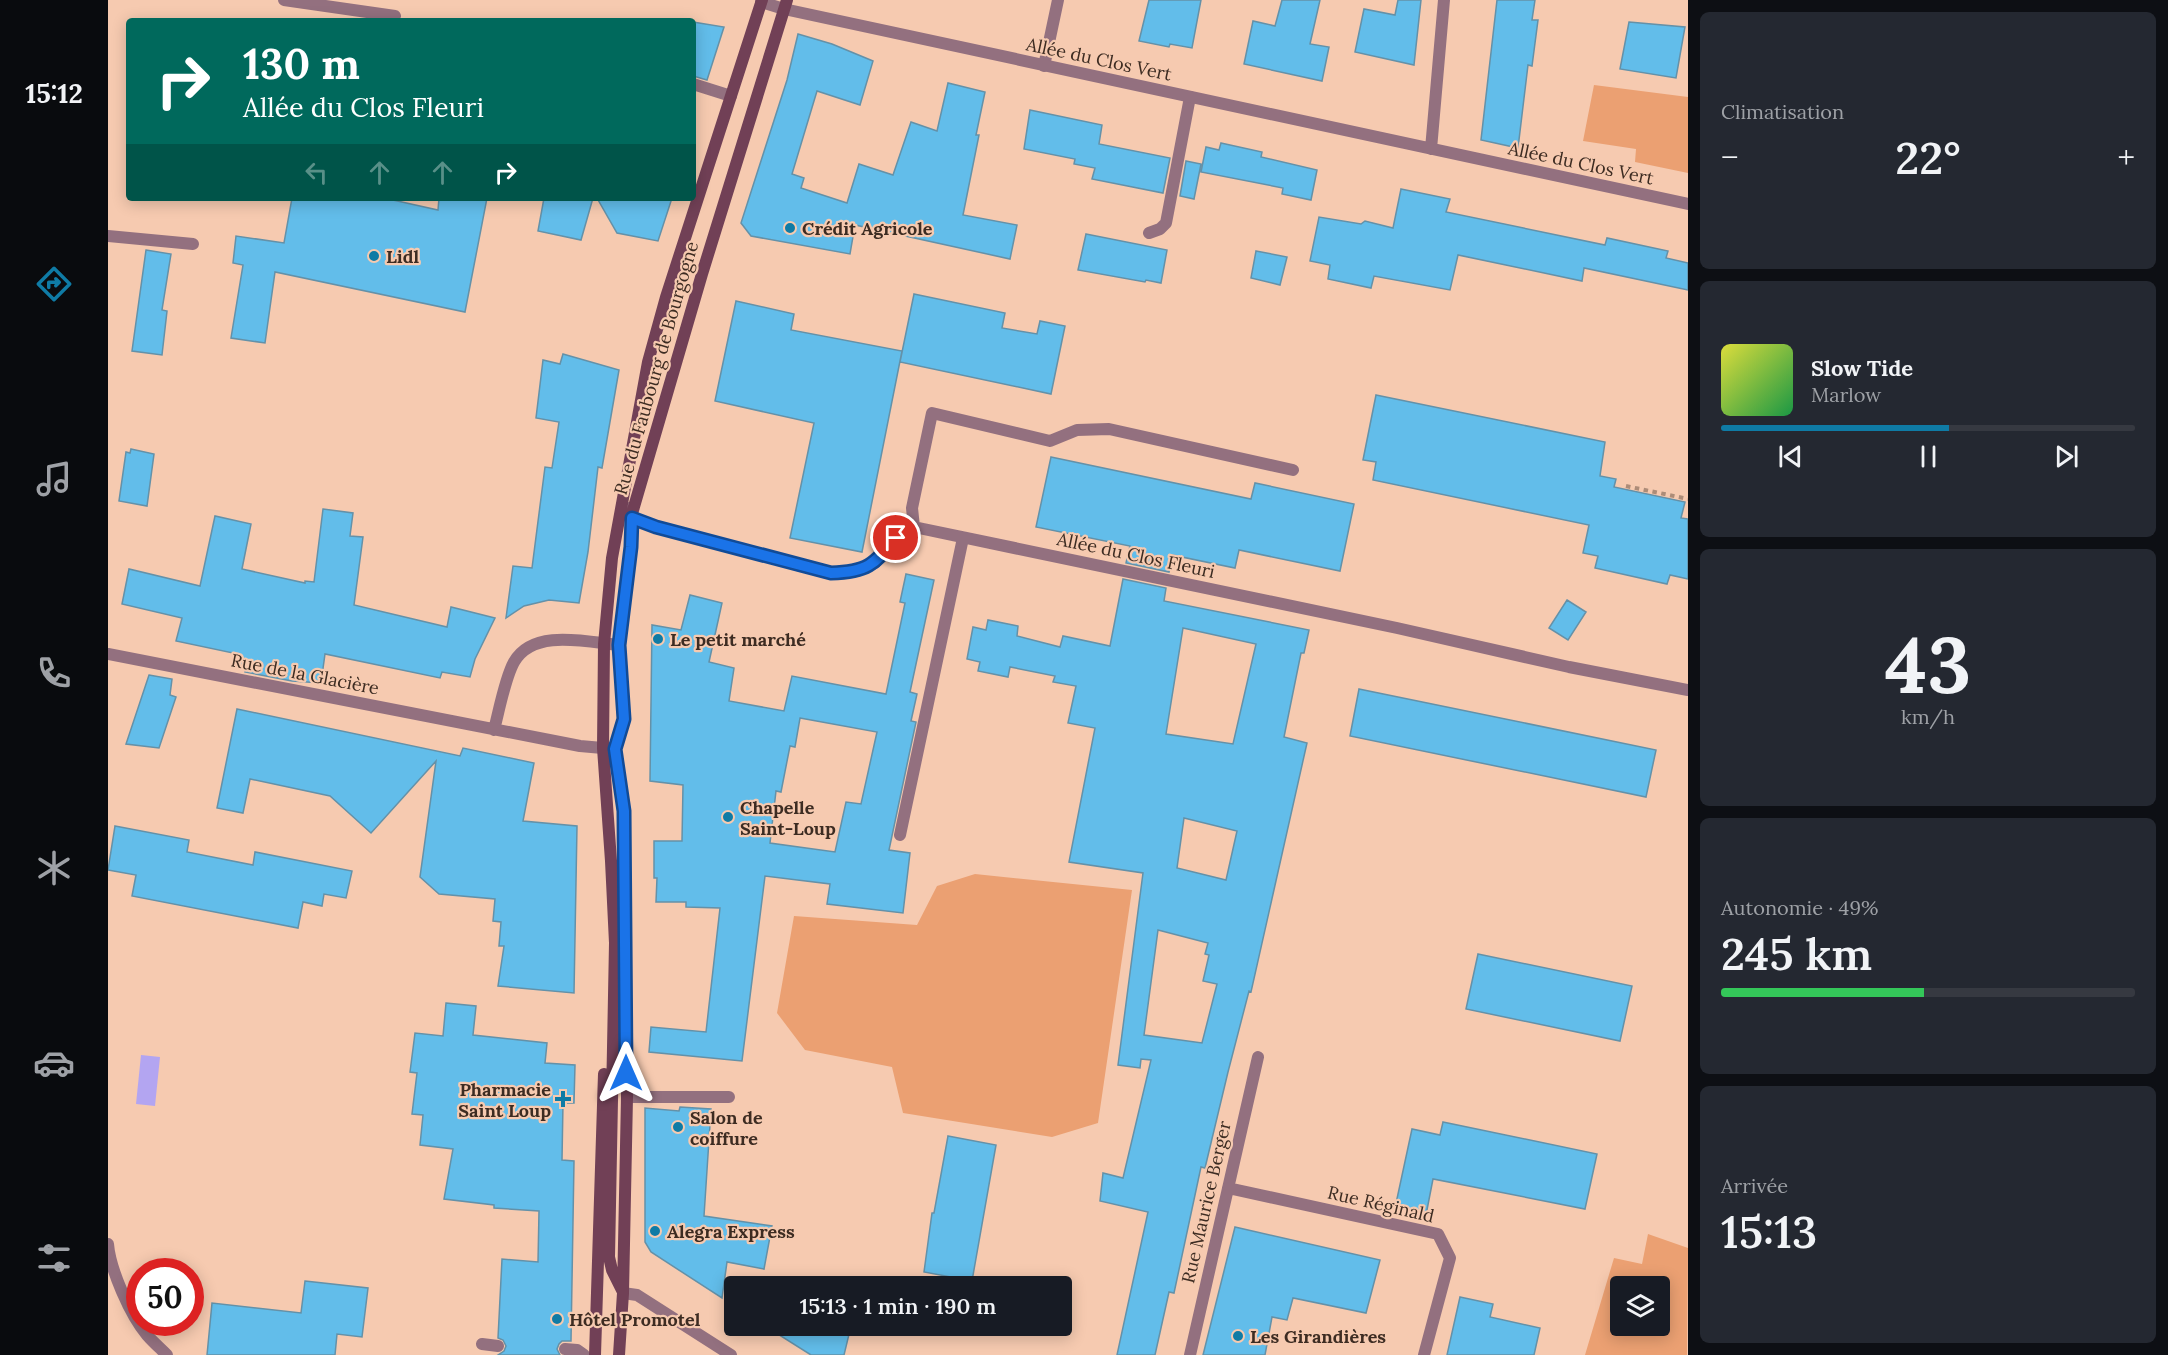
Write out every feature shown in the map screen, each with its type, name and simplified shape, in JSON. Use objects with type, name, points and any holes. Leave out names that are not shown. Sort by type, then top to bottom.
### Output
[{"type":"main road","name":"Rue du Faubourg de Bourgogne","points":[[624,1293],[612,1270],[609,1257],[615,943],[604,644],[612,558],[648,362],[666,297],[761,1]]},
{"type":"main road","name":"Rue du Faubourg de Bourgogne","points":[[620,1355],[624,1293],[627,1096],[624,811],[609,748],[624,719],[619,645],[631,547],[632,518],[705,264],[786,4]]},
{"type":"main road","name":"Rue du Faubourg de Bourgogne","points":[[595,1355],[611,861]]},
{"type":"street","points":[[284,0],[395,16]]},
{"type":"street","points":[[1044,66],[1058,0]]},
{"type":"street","points":[[1431,149],[1444,0]]},
{"type":"street","name":"Allée du Clos Vert","points":[[761,1],[786,4],[1044,66],[1688,204]]},
{"type":"street","points":[[696,85],[731,96]]},
{"type":"street","points":[[1149,233],[1160,229],[1166,223],[1190,97]]},
{"type":"street","points":[[108,236],[193,244]]},
{"type":"street","points":[[625,482],[628,509],[632,518],[656,527],[831,573],[853,572],[875,563],[896,538],[914,526],[912,508],[932,413],[1050,441],[1077,430],[1109,429],[1293,470]]},
{"type":"street","name":"Allée du Clos Fleuri","points":[[914,526],[1397,628],[1569,667],[1688,690]]},
{"type":"street","points":[[900,835],[963,538]]},
{"type":"street","points":[[494,730],[513,662],[522,651],[544,640],[619,645]]},
{"type":"street","name":"Rue de la Glacière","points":[[108,654],[494,730],[580,746],[609,748]]},
{"type":"street","name":"Rue Maurice Berger","points":[[1190,1355],[1258,1057]]},
{"type":"street","points":[[627,1096],[729,1097]]},
{"type":"street","name":"Rue Réginald","points":[[1228,1188],[1438,1234],[1450,1258],[1424,1355]]},
{"type":"street","points":[[108,1244],[109,1256],[129,1305],[146,1335],[168,1355]]},
{"type":"street","points":[[624,1293],[637,1295],[731,1355]]},
{"type":"street","points":[[482,1344],[498,1346]]},
{"type":"street","points":[[566,1349],[577,1350],[584,1355]]},
{"type":"path","points":[[1626,486],[1688,499]]},
{"type":"shaded area","points":[[1594,85],[1688,97],[1688,173],[1635,162],[1636,149],[1583,141]]},
{"type":"shaded area","points":[[975,874],[1132,890],[1098,1123],[1052,1137],[903,1113],[892,1067],[805,1050],[777,1013],[794,916],[917,925],[937,886]]},
{"type":"shaded area","points":[[141,1055],[160,1057],[155,1106],[136,1104]]},
{"type":"shaded area","points":[[1648,1234],[1688,1248],[1687,1355],[1585,1355],[1614,1258],[1642,1264]]},
{"type":"building","points":[[1149,0],[1201,0],[1192,48],[1170,44],[1169,47],[1139,41]]},
{"type":"building","points":[[1282,0],[1320,0],[1310,44],[1329,47],[1322,81],[1244,64],[1253,21],[1275,26]]},
{"type":"building","points":[[1398,0],[1421,0],[1414,65],[1355,52],[1364,9],[1395,15]]},
{"type":"building","points":[[1497,0],[1535,0],[1532,20],[1538,20],[1532,66],[1528,65],[1518,148],[1481,140]]},
{"type":"building","points":[[696,22],[724,27],[707,80],[696,77]]},
{"type":"building","points":[[1629,22],[1685,27],[1676,78],[1620,69]]},
{"type":"building","points":[[798,34],[832,44],[873,61],[860,105],[817,91],[792,174],[804,178],[801,188],[847,203],[859,164],[893,175],[911,122],[937,131],[948,83],[985,92],[963,215],[1017,225],[1010,259],[855,225],[850,254],[751,236],[741,223],[787,80]]},
{"type":"building","points":[[1030,110],[1102,125],[1099,144],[1170,158],[1163,193],[1092,179],[1095,168],[1074,164],[1075,159],[1024,149]]},
{"type":"building","points":[[1221,143],[1262,152],[1261,157],[1317,170],[1311,200],[1282,194],[1283,188],[1201,172],[1206,147],[1219,150]]},
{"type":"building","points":[[1186,161],[1201,164],[1194,199],[1180,196]]},
{"type":"building","points":[[1401,189],[1450,199],[1446,212],[1605,245],[1607,238],[1668,251],[1666,258],[1688,263],[1688,290],[1584,268],[1582,281],[1458,255],[1450,290],[1374,276],[1371,288],[1328,279],[1330,265],[1310,261],[1319,217],[1361,224],[1365,221],[1393,228]]},
{"type":"building","name":"Lidl","points":[[291,201],[398,201],[438,210],[439,201],[486,201],[465,312],[275,272],[265,343],[231,338],[243,265],[233,263],[236,236],[284,243]]},
{"type":"building","points":[[543,201],[592,201],[581,240],[538,231]]},
{"type":"building","points":[[599,201],[671,201],[658,241],[617,233]]},
{"type":"building","points":[[1086,234],[1167,250],[1161,283],[1078,270]]},
{"type":"building","points":[[146,250],[171,254],[162,310],[167,311],[162,355],[132,351]]},
{"type":"building","points":[[1256,251],[1287,257],[1280,285],[1251,278]]},
{"type":"building","points":[[914,294],[1005,313],[1002,328],[1037,334],[1040,321],[1065,326],[1051,394],[900,362]]},
{"type":"building","points":[[736,301],[794,314],[791,330],[902,351],[862,552],[790,538],[814,423],[715,401]]},
{"type":"building","points":[[563,354],[619,370],[602,468],[598,467],[588,552],[579,603],[549,600],[524,606],[506,618],[513,566],[532,568],[545,467],[552,468],[559,422],[536,418],[543,360],[560,364]]},
{"type":"building","points":[[1376,395],[1605,442],[1600,476],[1616,479],[1614,487],[1685,502],[1681,518],[1688,519],[1688,579],[1670,575],[1667,584],[1595,568],[1598,556],[1583,553],[1589,525],[1373,480],[1376,462],[1363,460]]},
{"type":"building","points":[[131,449],[154,454],[147,506],[119,501],[126,452],[130,453]]},
{"type":"building","points":[[1051,457],[1251,499],[1255,483],[1354,504],[1340,571],[1239,550],[1235,568],[1172,555],[1169,572],[1126,563],[1130,546],[1036,527]]},
{"type":"building","points":[[323,509],[353,513],[350,536],[363,537],[354,605],[447,627],[451,607],[495,618],[475,659],[470,677],[442,672],[440,678],[325,654],[321,683],[292,681],[245,672],[246,668],[236,666],[238,654],[176,641],[182,618],[122,604],[129,569],[200,586],[215,516],[251,524],[242,569],[305,583],[305,581],[314,582]]},
{"type":"building","points":[[906,574],[934,580],[910,692],[917,694],[911,721],[916,722],[889,850],[910,853],[903,913],[827,904],[830,884],[765,876],[742,1061],[649,1052],[651,1027],[706,1032],[720,908],[686,907],[686,902],[656,902],[654,841],[682,841],[683,785],[650,781],[652,625],[681,630],[690,595],[722,603],[709,662],[734,668],[729,701],[784,711],[792,676],[886,694],[905,603],[900,602]],"holes":[[[800,718],[877,732],[861,804],[846,802],[835,852],[770,843],[776,791],[781,792],[790,746],[795,747]]]},
{"type":"building","points":[[1123,579],[1166,588],[1164,601],[1309,630],[1304,653],[1301,653],[1284,737],[1307,743],[1251,992],[1249,991],[1205,1168],[1201,1167],[1174,1293],[1169,1292],[1155,1355],[1117,1355],[1148,1212],[1100,1201],[1103,1173],[1123,1178],[1151,1060],[1141,1059],[1140,1068],[1118,1065],[1143,873],[1069,862],[1095,728],[1068,723],[1076,686],[1053,682],[1055,676],[1010,667],[1008,677],[978,671],[980,662],[967,659],[973,627],[986,630],[988,620],[1018,626],[1017,636],[1060,647],[1063,636],[1110,646]],"holes":[[[1183,628],[1256,644],[1233,744],[1166,734]],[[1184,818],[1237,831],[1226,880],[1177,868]],[[1158,930],[1208,943],[1205,954],[1209,955],[1203,981],[1217,984],[1202,1043],[1144,1035]]]},
{"type":"building","points":[[1567,600],[1586,612],[1568,640],[1549,628]]},
{"type":"building","points":[[149,675],[172,679],[170,695],[176,697],[159,748],[126,744]]},
{"type":"building","points":[[1359,689],[1656,750],[1646,797],[1350,736]]},
{"type":"building","points":[[237,709],[460,756],[463,748],[534,763],[523,821],[577,826],[574,993],[498,986],[504,946],[499,946],[501,922],[493,921],[495,899],[439,894],[420,877],[436,761],[371,833],[330,796],[250,779],[243,813],[217,808]]},
{"type":"building","points":[[115,826],[189,840],[187,852],[253,865],[255,852],[352,871],[346,898],[324,894],[322,906],[303,902],[298,928],[132,896],[136,875],[108,870]]},
{"type":"building","points":[[1478,954],[1632,986],[1620,1041],[1466,1009]]},
{"type":"building","points":[[446,1003],[476,1006],[473,1035],[547,1043],[545,1063],[575,1065],[574,1103],[563,1103],[562,1160],[574,1161],[571,1341],[562,1341],[559,1344],[557,1349],[560,1355],[498,1355],[504,1351],[506,1346],[503,1340],[498,1338],[502,1259],[538,1262],[539,1211],[494,1208],[494,1205],[444,1199],[453,1149],[420,1145],[423,1115],[412,1114],[417,1073],[410,1072],[415,1033],[443,1036]]},
{"type":"building","points":[[680,1107],[711,1109],[704,1216],[772,1226],[764,1269],[727,1262],[722,1298],[651,1252],[645,1242],[645,1108],[679,1111]]},
{"type":"building","points":[[1443,1122],[1597,1154],[1585,1209],[1433,1179],[1426,1215],[1395,1208],[1412,1129],[1440,1135]]},
{"type":"building","points":[[948,1136],[996,1145],[973,1276],[945,1276],[924,1272],[932,1213],[934,1213]]},
{"type":"building","points":[[1235,1227],[1380,1260],[1366,1313],[1293,1298],[1287,1320],[1272,1317],[1265,1355],[1203,1355]]},
{"type":"building","points":[[305,1281],[368,1288],[362,1337],[337,1334],[335,1355],[207,1355],[212,1303],[301,1313]]},
{"type":"building","points":[[1460,1297],[1493,1304],[1490,1317],[1540,1328],[1534,1355],[1447,1355]]},
{"type":"building","points":[[781,1336],[849,1336],[844,1355],[811,1355]]},
{"type":"place","name":"Crédit Agricole","points":[[790,228]]},
{"type":"place","name":"Lidl","points":[[374,256]]},
{"type":"place","name":"Le petit marché","points":[[658,639]]},
{"type":"place","name":"Chapelle Saint-Loup","points":[[728,817]]},
{"type":"place","name":"Pharmacie Saint Loup","points":[[563,1099]]},
{"type":"place","name":"Salon de coiffure","points":[[678,1127]]},
{"type":"place","name":"Alegra Express","points":[[655,1231]]},
{"type":"place","name":"Hôtel Promotel","points":[[557,1319]]},
{"type":"place","name":"Les Girandières","points":[[1238,1336]]},
{"type":"route","points":[[626,1073],[624,811],[615,749],[624,719],[619,645],[631,547],[632,518],[656,527],[831,573],[853,572],[875,563],[896,538]]}]
